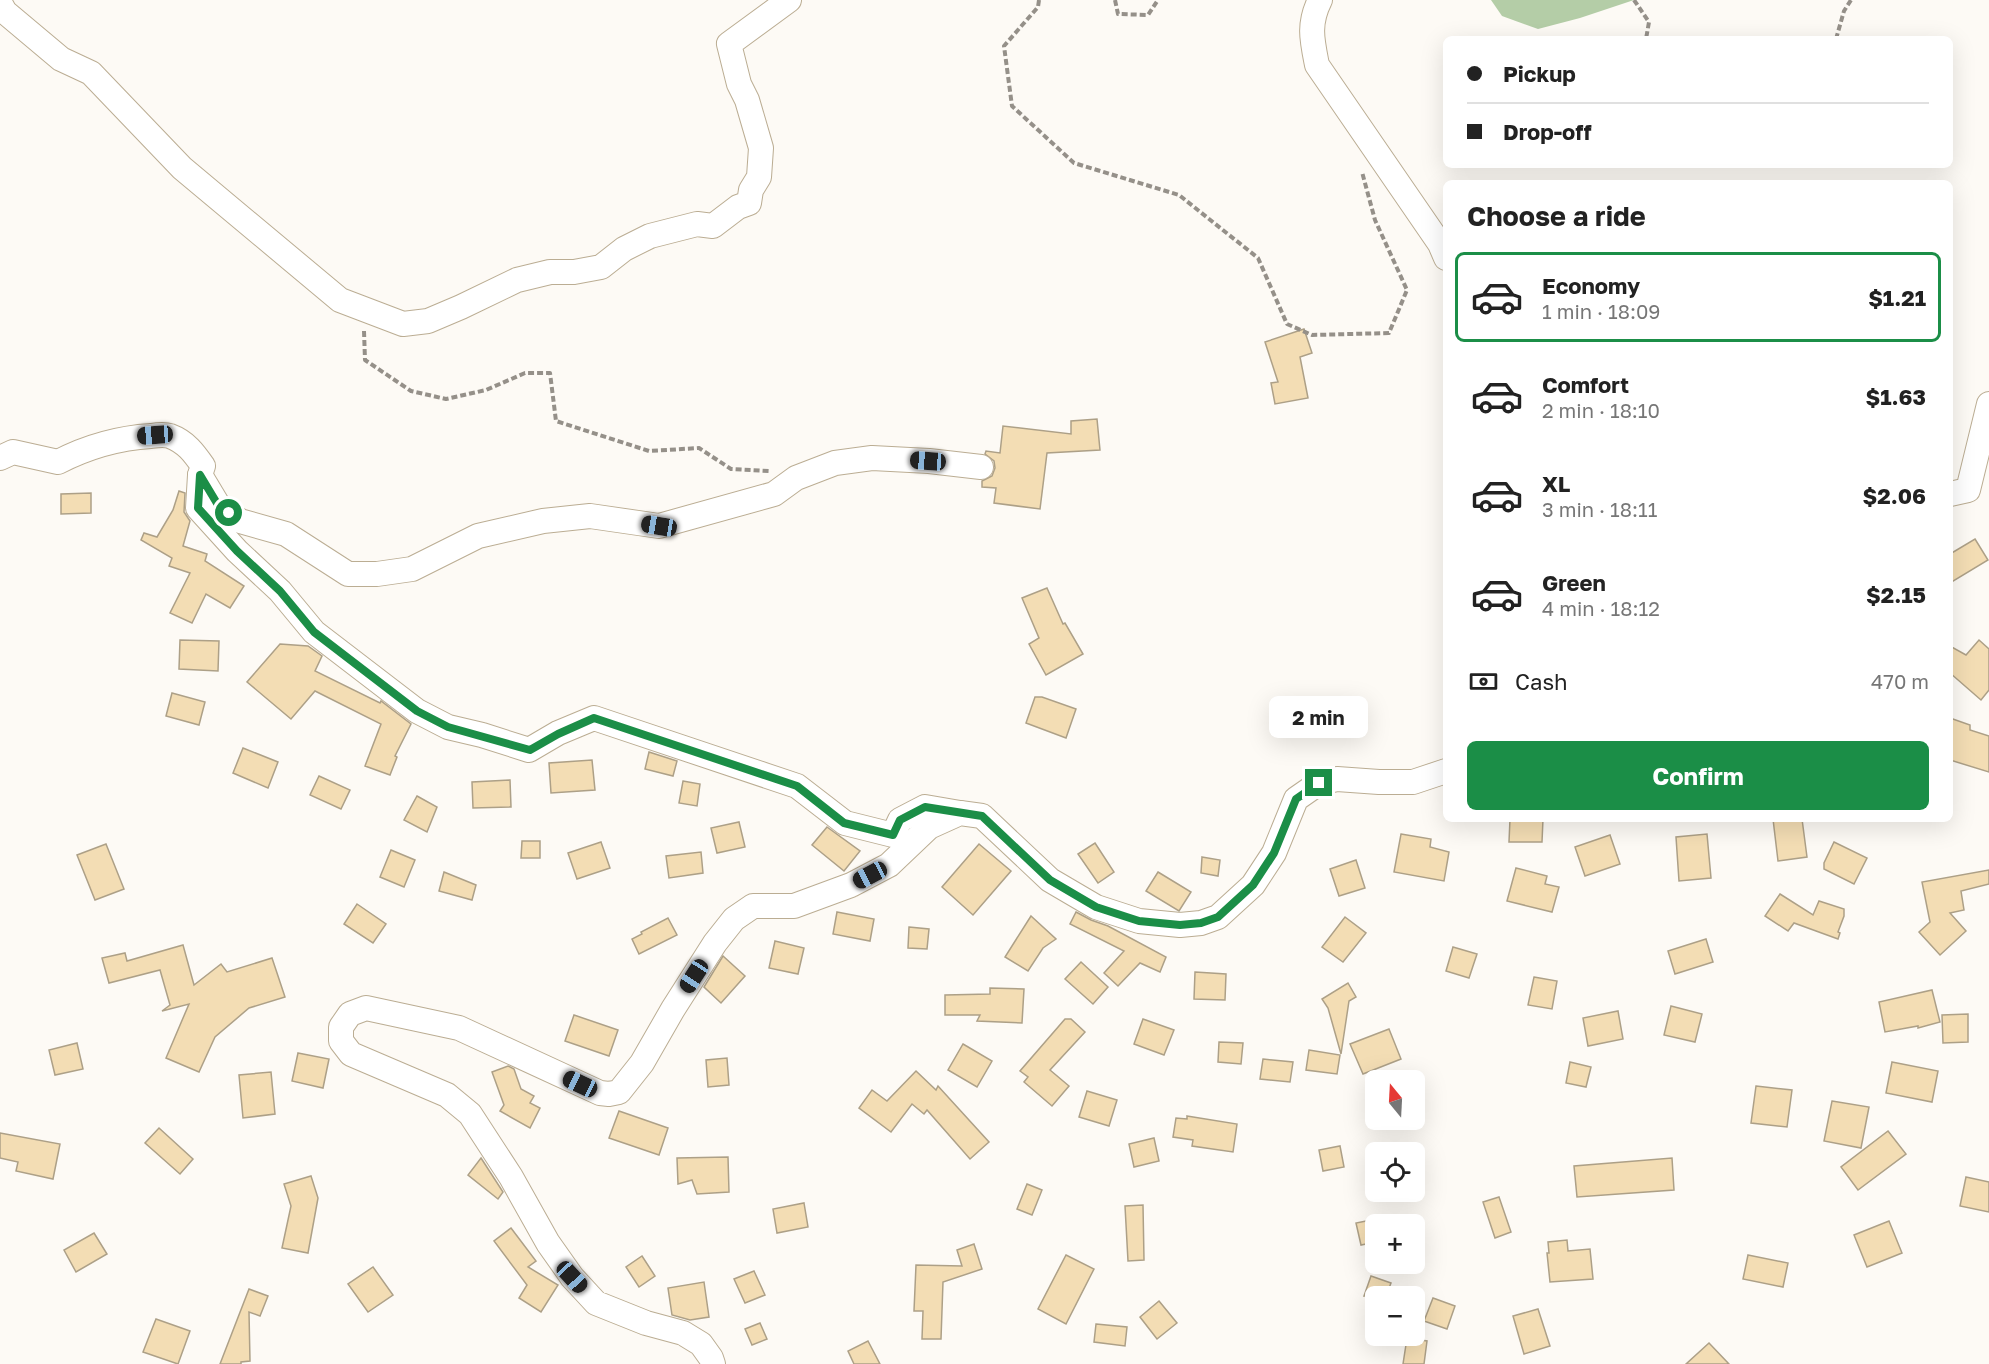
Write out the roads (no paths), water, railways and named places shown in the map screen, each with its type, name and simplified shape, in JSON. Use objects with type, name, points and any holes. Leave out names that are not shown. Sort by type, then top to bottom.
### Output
[{"type":"street","points":[[0,3],[5,12],[61,59],[91,73],[182,168],[340,300],[403,324],[429,321],[517,280],[550,272],[574,272],[601,267],[624,249],[650,236],[697,224],[713,226],[738,207],[749,203],[751,190],[759,177],[760,148],[747,100],[739,84],[729,44],[789,0]]},
{"type":"street","points":[[1320,0],[1314,13],[1311,33],[1317,65],[1443,251]]},
{"type":"street","points":[[1953,493],[1968,490],[1989,405]]},
{"type":"street","points":[[0,458],[13,452],[58,462],[105,443],[167,434],[189,446],[203,466],[200,475],[198,508],[237,551],[280,591],[314,632],[417,711],[448,727],[530,750],[594,718],[797,786],[844,823],[893,835],[900,820],[925,807],[982,816],[1050,880],[1096,907],[1139,921],[1180,925],[1201,923],[1218,917],[1253,885],[1274,853],[1296,799],[1319,783],[1337,779],[1413,782],[1443,772]]},
{"type":"street","points":[[200,475],[218,505],[240,521],[286,534],[348,574],[377,574],[412,569],[478,536],[543,521],[591,516],[659,526],[774,494],[796,478],[834,463],[872,458],[981,467]]},
{"type":"street","points":[[713,1364],[701,1344],[683,1333],[646,1323],[596,1303],[572,1277],[548,1243],[511,1177],[470,1114],[447,1095],[351,1054],[341,1041],[341,1028],[350,1014],[366,1008],[459,1028],[600,1093],[619,1092],[642,1064],[673,1009],[715,943],[734,919],[753,906],[794,906],[851,885],[889,865],[929,827],[960,813]]}]
